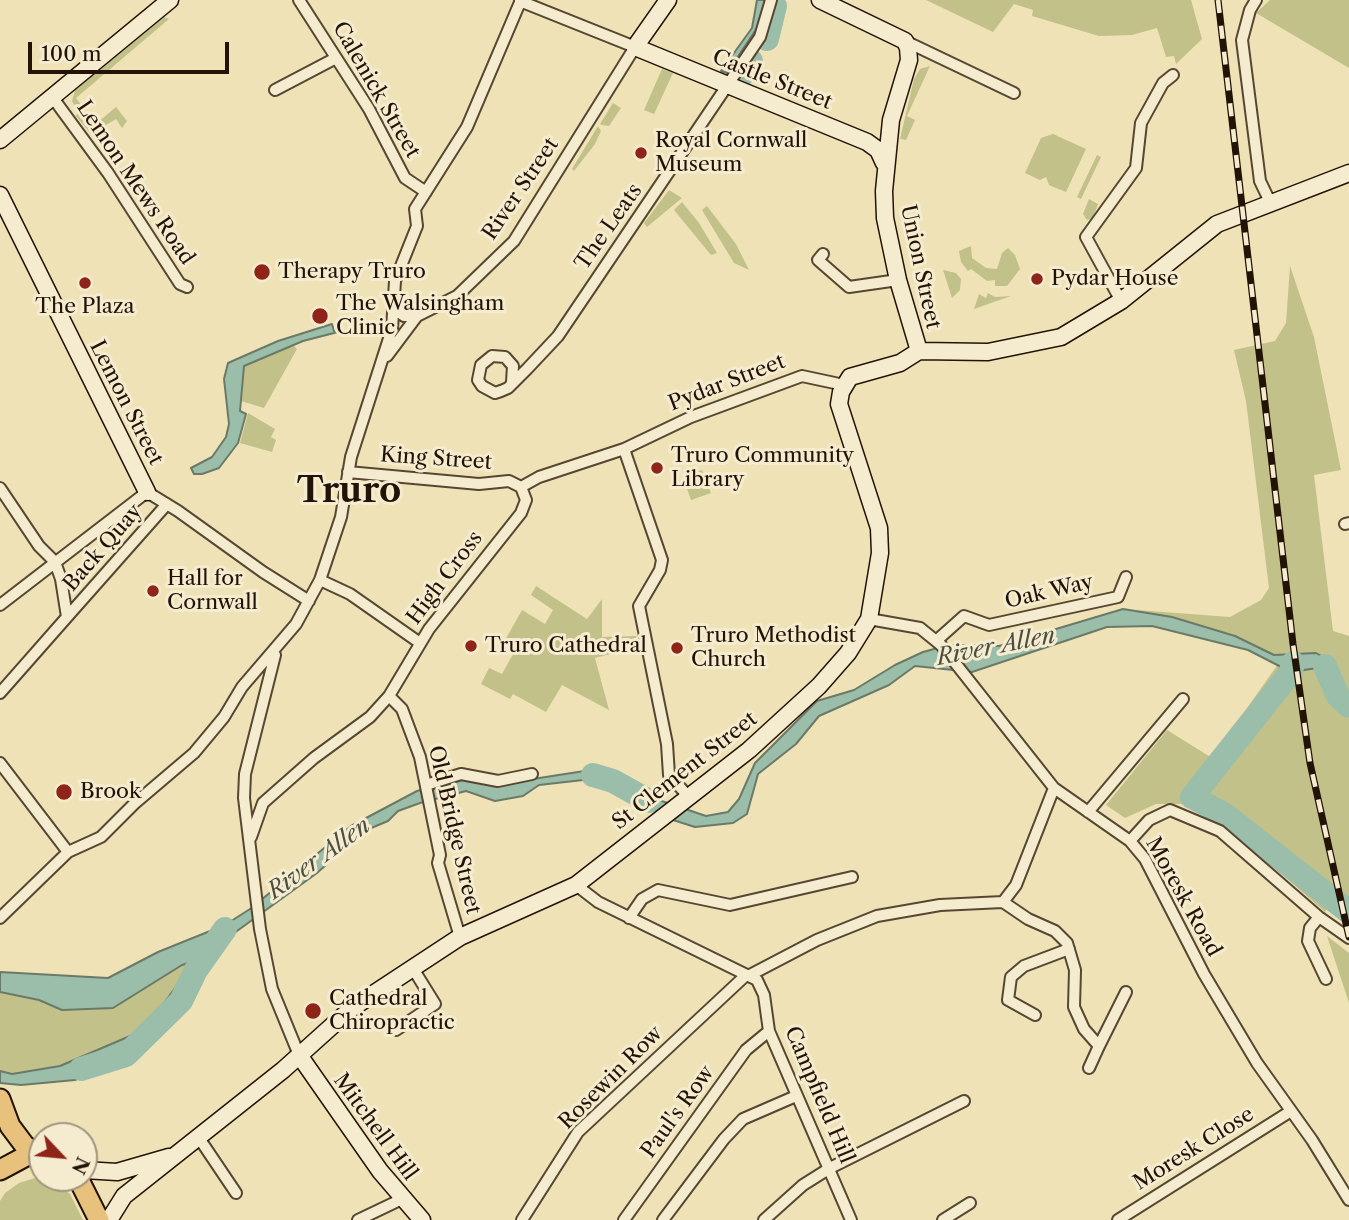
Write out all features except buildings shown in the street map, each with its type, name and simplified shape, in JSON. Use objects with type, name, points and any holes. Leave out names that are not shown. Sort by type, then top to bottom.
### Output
[{"type":"highway","points":[[0,1100],[10,1126],[28,1148]]},
{"type":"highway","points":[[0,1170],[28,1155]]},
{"type":"highway","points":[[85,1192],[99,1220]]},
{"type":"main road","points":[[0,140],[170,0]]},
{"type":"main road","points":[[635,47],[668,0]]},
{"type":"main road","points":[[820,0],[905,41]]},
{"type":"main road","name":"Union Street","points":[[905,41],[909,54],[893,108],[884,163],[885,218],[898,279],[919,351]]},
{"type":"main road","name":"Castle Street","points":[[635,47],[867,142],[878,150],[884,163]]},
{"type":"main road","name":"Union Street","points":[[867,142],[879,134],[893,108]]},
{"type":"main road","points":[[844,385],[854,374],[900,363],[919,351],[988,352],[1045,342],[1072,331],[1121,300],[1217,224],[1349,173]]},
{"type":"main road","name":"Lemon Street","points":[[0,197],[147,492]]},
{"type":"main road","name":"St Clement Street","points":[[109,1220],[124,1196],[199,1138],[352,1008],[460,937],[576,885],[749,750],[794,710],[848,653],[869,619],[878,573],[879,528],[840,409],[839,398],[844,385]]},
{"type":"main road","name":"Mitchell Hill","points":[[299,1055],[402,1199],[422,1220]]},
{"type":"main road","points":[[98,1171],[117,1172],[175,1155]]},
{"type":"street","name":"Calenick Street","points":[[299,0],[369,109],[405,178],[426,192]]},
{"type":"street","points":[[0,919],[68,852],[92,844],[194,753],[224,717],[242,687],[275,652],[310,601],[320,580],[341,517],[348,472],[384,359],[395,281],[417,226],[415,209],[471,120],[521,0],[635,47]]},
{"type":"street","name":"The Leats","points":[[512,382],[558,336],[646,202],[666,179],[763,32],[771,0]]},
{"type":"street","points":[[1256,0],[1250,10],[1242,40],[1260,181],[1277,202]]},
{"type":"street","points":[[905,41],[1014,93]]},
{"type":"street","name":"River Street","points":[[384,359],[418,316],[457,296],[514,241],[635,47]]},
{"type":"street","points":[[906,68],[915,60],[933,54]]},
{"type":"street","points":[[275,90],[336,58]]},
{"type":"street","points":[[1121,300],[1086,237],[1134,170],[1141,123],[1163,83],[1173,75]]},
{"type":"street","name":"Lemon Mews Road","points":[[53,98],[108,173],[180,284],[187,286]]},
{"type":"street","points":[[816,259],[849,287],[898,279]]},
{"type":"street","points":[[393,308],[404,316],[418,316]]},
{"type":"street","name":"Pydar Street","points":[[521,487],[539,477],[624,449],[691,417],[802,376],[813,376],[844,385]]},
{"type":"street","points":[[624,449],[662,560],[660,570],[639,606],[667,744],[669,775],[688,796]]},
{"type":"street","name":"King Street","points":[[348,472],[479,484],[509,481],[521,487]]},
{"type":"street","name":"High Cross","points":[[251,837],[263,803],[314,758],[370,717],[389,696],[420,643],[524,508],[526,497],[521,487]]},
{"type":"street","points":[[0,488],[39,546],[55,562]]},
{"type":"street","points":[[0,605],[147,492]]},
{"type":"street","name":"Lemon Street","points":[[147,492],[230,551],[310,601]]},
{"type":"street","name":"Back Quay","points":[[0,693],[167,504]]},
{"type":"street","name":"Back Quay","points":[[55,562],[65,594],[67,617]]},
{"type":"street","name":"Oak Way","points":[[938,643],[964,616],[989,625],[1118,597],[1126,577]]},
{"type":"street","points":[[320,580],[350,594],[420,643]]},
{"type":"street","name":"Moresk Road","points":[[869,619],[920,628],[938,643],[1055,788],[1130,841],[1145,859],[1204,974],[1256,1063],[1349,1200]]},
{"type":"street","points":[[275,652],[261,721],[245,774],[244,798],[251,837],[260,929],[272,989],[299,1055]]},
{"type":"street","name":"Old Bridge Street","points":[[389,696],[404,713],[420,757],[440,855],[438,863],[460,937]]},
{"type":"street","points":[[1088,812],[1183,699]]},
{"type":"street","points":[[0,763],[68,852]]},
{"type":"street","points":[[426,785],[461,774],[498,781],[532,774]]},
{"type":"street","points":[[1055,788],[1016,885],[1003,902],[1028,919],[1055,931],[1069,949],[1075,970],[1074,1007],[1084,1030],[1099,1046]]},
{"type":"street","points":[[1130,841],[1149,820],[1170,810],[1220,831],[1319,917],[1349,938]]},
{"type":"street","points":[[629,918],[642,899],[658,890],[730,905],[852,877]]},
{"type":"street","points":[[576,885],[598,902],[747,976]]},
{"type":"street","name":"Rosewin Row","points":[[522,1220],[578,1132],[747,976],[827,935],[877,916],[940,905],[1003,902]]},
{"type":"street","points":[[1319,917],[1310,929],[1308,941],[1326,979]]},
{"type":"street","points":[[1035,1015],[1008,1000],[1011,976],[1024,966],[1069,949]]},
{"type":"street","points":[[396,1030],[435,1004],[412,967]]},
{"type":"street","name":"Campfield Hill","points":[[747,976],[764,995],[769,1031],[851,1220]]},
{"type":"street","points":[[1089,1068],[1126,992]]},
{"type":"street","name":"Paul's Row","points":[[624,1220],[746,1051],[769,1031]]},
{"type":"street","points":[[663,1220],[723,1139],[743,1119],[796,1096]]},
{"type":"street","points":[[764,1220],[803,1185],[830,1168],[964,1101]]},
{"type":"street","name":"Moresk Close","points":[[1118,1220],[1291,1111]]},
{"type":"street","points":[[199,1138],[236,1193]]},
{"type":"street","points":[[358,1220],[402,1199]]},
{"type":"street","points":[[943,1220],[970,1203]]},
{"type":"green space","points":[[926,0],[1191,0],[1202,39],[1176,64],[1174,56],[1166,57],[1157,28],[1132,35],[1099,36],[1032,16],[1033,10],[1014,4],[993,32]]},
{"type":"green space","points":[[1270,0],[1349,0],[1349,68],[1256,13]]},
{"type":"green space","points":[[164,17],[169,19],[76,98],[82,106],[78,114],[82,118],[90,115],[97,123],[116,107],[127,121],[122,128],[116,119],[91,134],[76,116],[78,113],[72,101],[75,90]]},
{"type":"green space","points":[[930,66],[907,116],[915,120],[906,140],[900,139],[914,79],[920,69]]},
{"type":"green space","points":[[662,69],[673,73],[654,114],[644,110]]},
{"type":"green space","points":[[613,103],[621,108],[609,126],[600,124]]},
{"type":"green space","points":[[598,126],[601,131],[595,144],[574,171],[572,169]]},
{"type":"green space","points":[[1053,134],[1086,149],[1066,192],[1049,185],[1046,177],[1040,180],[1025,173],[1041,138]]},
{"type":"green space","points":[[1097,155],[1101,157],[1081,199],[1077,197]]},
{"type":"green space","points":[[669,190],[682,198],[647,227],[644,223]]},
{"type":"green space","points":[[1089,199],[1098,204],[1093,218],[1087,220],[1083,214]]},
{"type":"green space","points":[[682,202],[699,223],[717,253],[711,255],[674,210]]},
{"type":"green space","points":[[707,206],[736,244],[749,270],[734,263],[702,210]]},
{"type":"green space","points":[[971,246],[972,258],[986,268],[997,269],[1002,253],[1008,248],[1015,255],[1020,269],[1007,286],[995,286],[995,280],[987,281],[971,269],[968,271],[961,262],[959,251]]},
{"type":"green space","points":[[1290,266],[1314,337],[1341,470],[1314,475],[1333,631],[1349,636],[1349,912],[1334,898],[1325,912],[1229,828],[1181,804],[1156,804],[1125,818],[1106,805],[1167,730],[1212,758],[1278,664],[1291,672],[1317,667],[1327,677],[1330,691],[1337,695],[1316,653],[1274,655],[1235,636],[1172,617],[1123,609],[1230,617],[1261,600],[1269,588],[1246,401],[1234,350],[1275,341],[1286,323]]},
{"type":"green space","points":[[943,270],[956,273],[961,279],[960,290],[952,298]]},
{"type":"green space","points":[[988,293],[995,297],[1011,296],[974,309],[979,294],[986,298]]},
{"type":"green space","points":[[293,345],[297,349],[264,408],[241,401],[244,366]]},
{"type":"green space","points":[[248,413],[275,429],[271,437],[276,440],[272,452],[240,443]]},
{"type":"green space","points":[[702,470],[711,493],[691,500],[683,477]]},
{"type":"green space","points":[[536,586],[587,619],[602,599],[602,637],[636,636],[637,647],[595,658],[609,710],[562,685],[546,712],[513,694],[510,699],[481,684],[489,668],[502,674],[516,649],[504,642],[522,610],[545,624],[553,610],[531,595]]},
{"type":"green space","points":[[1327,936],[1349,953],[1349,1003]]},
{"type":"green space","points":[[196,960],[145,1030],[60,1066],[12,1074],[0,1071],[0,992],[39,1000],[62,1010]]},
{"type":"green space","points":[[28,1180],[28,1192],[67,1192],[83,1220],[0,1220],[0,1201],[5,1193]]},
{"type":"water","points":[[757,0],[765,0],[759,25],[727,73],[721,71],[752,28]]},
{"type":"water","points":[[332,324],[334,331],[338,332],[303,341],[244,366],[240,411],[246,414],[238,443],[219,468],[194,474],[191,468],[212,457],[226,437],[229,424],[224,379],[228,363],[278,341]]},
{"type":"water","points":[[1123,609],[1172,617],[1235,636],[1274,655],[1316,653],[1334,663],[1338,696],[1330,691],[1327,677],[1317,668],[1291,672],[1248,650],[1152,626],[1107,627],[972,672],[915,666],[889,685],[819,716],[796,744],[758,774],[747,814],[733,823],[695,827],[670,819],[616,787],[592,779],[539,785],[523,796],[495,801],[466,791],[420,803],[398,811],[388,821],[364,831],[317,873],[197,960],[206,963],[169,1013],[137,1046],[75,1080],[21,1085],[0,1083],[0,1071],[12,1074],[60,1066],[144,1030],[195,961],[182,965],[113,1008],[62,1010],[39,1000],[0,992],[0,972],[108,978],[158,952],[225,925],[250,909],[351,826],[417,791],[469,777],[494,785],[591,770],[614,777],[623,786],[638,793],[706,816],[728,812],[739,799],[755,763],[817,701],[854,690],[895,665],[923,652],[949,645],[999,646]]},
{"type":"waterway","points":[[767,39],[775,6]]},
{"type":"waterway","points":[[739,79],[751,61]]},
{"type":"waterway","points":[[1293,663],[1291,672],[1192,797],[1224,814],[1349,912]]},
{"type":"waterway","name":"River Allen","points":[[1325,666],[1338,696],[1349,706]]},
{"type":"waterway","name":"River Allen","points":[[593,775],[613,781],[649,801]]},
{"type":"waterway","name":"River Allen","points":[[81,1069],[126,1055],[181,1001],[196,970],[225,929]]},
{"type":"railway","points":[[1218,0],[1293,644],[1310,763],[1349,937]]},
{"type":"place","name":"Royal Cornwall Museum","points":[[641,153]]},
{"type":"place","name":"Therapy Truro","points":[[262,272]]},
{"type":"place","name":"Pydar House","points":[[1037,279]]},
{"type":"place","name":"The Plaza","points":[[85,283]]},
{"type":"place","name":"The Walsingham Clinic","points":[[320,316]]},
{"type":"place","name":"Truro Community Library","points":[[657,468]]},
{"type":"place","name":"Hall for Cornwall","points":[[153,591]]},
{"type":"place","name":"Truro Cathedral","points":[[471,646]]},
{"type":"place","name":"Truro Methodist Church","points":[[677,648]]},
{"type":"place","name":"Brook","points":[[64,792]]},
{"type":"place","name":"Cathedral Chiropractic","points":[[313,1011]]},
{"type":"district","name":"Truro","points":[[349,492]]}]
